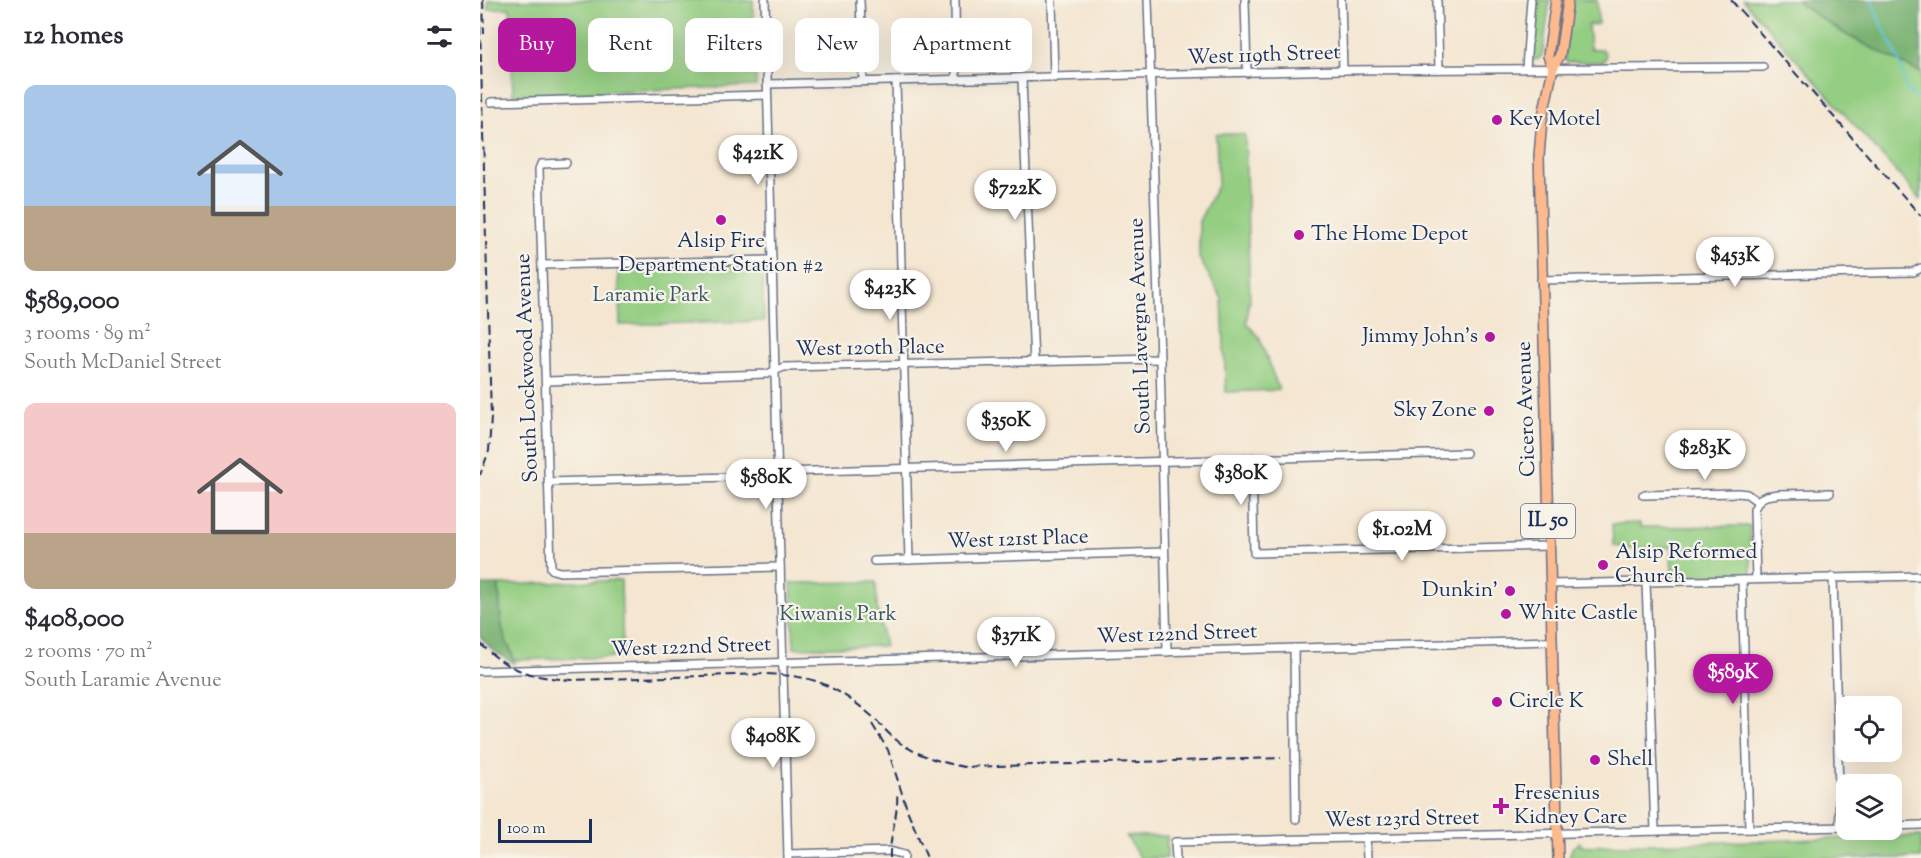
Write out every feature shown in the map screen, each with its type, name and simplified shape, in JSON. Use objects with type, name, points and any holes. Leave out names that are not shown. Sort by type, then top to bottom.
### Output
[{"type":"main road","name":"Cicero Avenue","points":[[1552,68],[1548,56],[1556,0]]},
{"type":"main road","name":"Cicero Avenue","points":[[1558,858],[1539,156],[1542,120],[1552,68],[1560,55],[1568,0]]},
{"type":"street","points":[[765,0],[788,856],[890,851],[904,857]]},
{"type":"street","points":[[860,0],[863,81]]},
{"type":"street","points":[[955,0],[956,80]]},
{"type":"street","points":[[1052,0],[1054,78]]},
{"type":"street","name":"South Lavergne Avenue","points":[[1148,0],[1167,652]]},
{"type":"street","points":[[1245,0],[1247,73]]},
{"type":"street","points":[[1341,0],[1343,70]]},
{"type":"street","points":[[1437,0],[1439,69]]},
{"type":"street","points":[[1526,68],[1531,0]]},
{"type":"street","name":"West 119th Street","points":[[767,84],[1343,70],[1763,67]]},
{"type":"street","points":[[1022,79],[1034,362]]},
{"type":"street","points":[[896,81],[909,560]]},
{"type":"street","points":[[491,102],[767,95]]},
{"type":"street","name":"South Lockwood Avenue","points":[[566,163],[541,164],[539,179],[550,563],[553,570],[560,572],[780,567]]},
{"type":"street","points":[[542,265],[772,260]]},
{"type":"street","points":[[1541,280],[1900,273],[1913,272],[1921,268]]},
{"type":"street","name":"West 120th Place","points":[[546,381],[766,374],[784,368],[1160,359]]},
{"type":"street","points":[[548,482],[769,476],[777,472],[1466,453]]},
{"type":"street","points":[[1252,458],[1254,553],[1549,546]]},
{"type":"street","points":[[1643,495],[1738,493],[1747,494],[1758,502]]},
{"type":"street","points":[[1756,579],[1754,509],[1758,502],[1763,497],[1772,495],[1830,493]]},
{"type":"street","name":"West 121st Place","points":[[874,561],[1164,552]]},
{"type":"street","points":[[1550,584],[1921,576]]},
{"type":"street","points":[[1833,577],[1841,774]]},
{"type":"street","points":[[1742,580],[1749,829]]},
{"type":"street","points":[[1646,582],[1655,831]]},
{"type":"street","name":"West 122nd Street","points":[[480,671],[1551,641]]},
{"type":"street","points":[[1294,648],[1296,819]]},
{"type":"street","points":[[1902,826],[1921,825]]},
{"type":"street","name":"West 123rd Street","points":[[1176,858],[1175,842],[1836,827]]},
{"type":"street","points":[[1366,837],[1367,858]]},
{"type":"green space","points":[[488,0],[753,0],[754,18],[685,18],[685,72],[756,72],[756,86],[513,95],[512,72],[576,72],[576,18],[510,18],[510,8],[488,9]]},
{"type":"green space","points":[[1533,0],[1550,0],[1543,53],[1536,60],[1530,56]]},
{"type":"green space","points":[[1572,0],[1597,0],[1598,24],[1588,25],[1590,49],[1602,49],[1605,52],[1603,62],[1567,62],[1564,58]]},
{"type":"green space","points":[[1743,0],[1798,0],[1801,5],[1845,34],[1921,73],[1921,200]]},
{"type":"green space","points":[[1798,0],[1921,0],[1921,73],[1845,34],[1801,5]]},
{"type":"green space","points":[[1216,134],[1245,135],[1250,303],[1248,304],[1247,324],[1259,337],[1279,390],[1226,392],[1222,299],[1199,258],[1199,221],[1218,184]]},
{"type":"green space","name":"Laramie Park","points":[[762,265],[764,321],[620,325],[618,269]]},
{"type":"green space","points":[[1640,523],[1640,527],[1750,526],[1751,575],[1672,577],[1671,547],[1628,549],[1613,545],[1612,524]]},
{"type":"green space","points":[[621,580],[623,657],[514,660],[502,625],[499,585]]},
{"type":"green space","name":"Kiwanis Park","points":[[876,582],[877,607],[885,646],[794,648],[791,583]]},
{"type":"green space","points":[[480,585],[499,585],[502,625],[515,664],[492,650],[480,636]]},
{"type":"green space","points":[[1126,836],[1167,836],[1167,858],[1140,858]]},
{"type":"green space","points":[[1921,836],[1921,858],[1569,858],[1572,848],[1580,842],[1581,846],[1836,838],[1902,840],[1902,837]]},
{"type":"waterway","points":[[1872,0],[1899,60],[1907,90],[1921,99]]},
{"type":"railway","points":[[483,0],[484,34]]},
{"type":"railway","points":[[1731,0],[1921,216]]},
{"type":"railway","points":[[480,26],[491,417],[489,451],[480,475]]},
{"type":"railway","points":[[480,643],[490,653],[512,667],[534,675],[559,679],[766,674],[808,679],[828,686],[850,699],[906,747],[930,758],[964,767],[1281,758]]},
{"type":"railway","points":[[872,724],[888,750],[908,812],[927,858]]},
{"type":"railway","points":[[890,858],[897,792]]},
{"type":"place","name":"Key Motel","points":[[1497,120]]},
{"type":"place","name":"Alsip Fire Department Station #2","points":[[721,220]]},
{"type":"place","name":"The Home Depot","points":[[1299,235]]},
{"type":"place","name":"Jimmy John's","points":[[1490,337]]},
{"type":"place","name":"Sky Zone","points":[[1489,411]]},
{"type":"place","name":"Alsip Reformed Church","points":[[1603,565]]},
{"type":"place","name":"Dunkin'","points":[[1510,591]]},
{"type":"place","name":"White Castle","points":[[1506,614]]},
{"type":"place","name":"Circle K","points":[[1497,702]]},
{"type":"place","name":"Shell","points":[[1595,760]]},
{"type":"place","name":"Fresenius Kidney Care","points":[[1501,806]]}]
